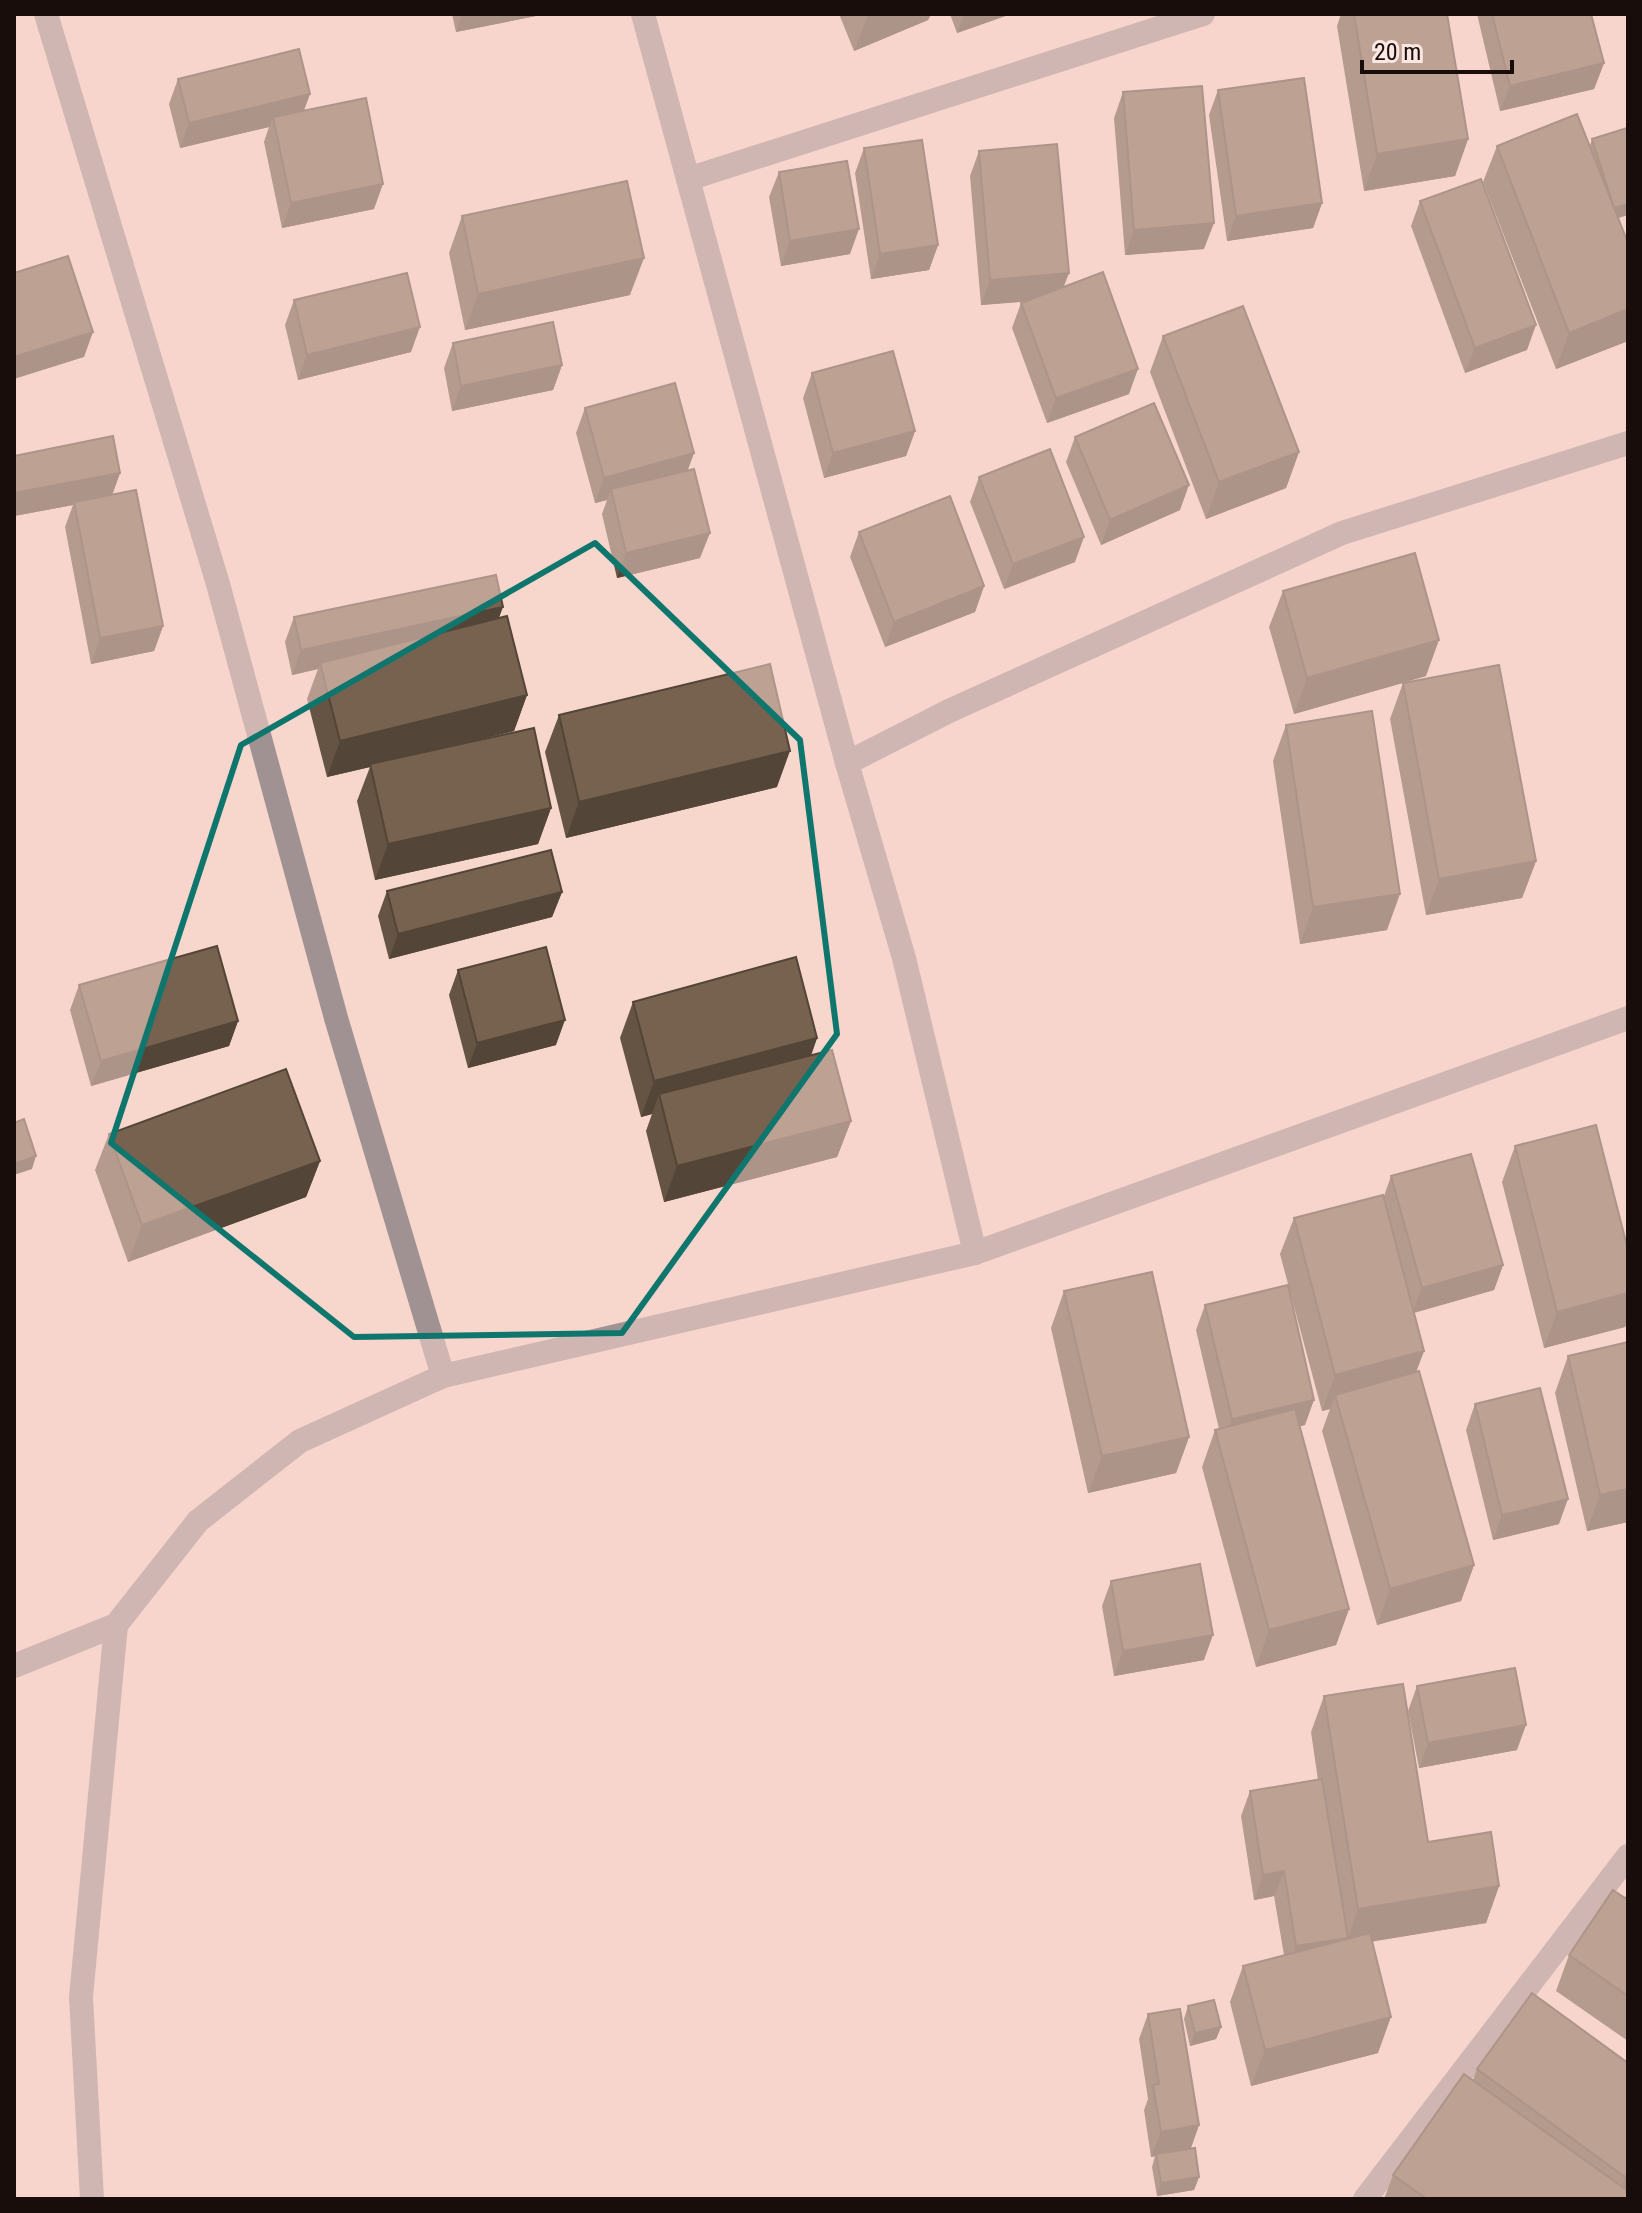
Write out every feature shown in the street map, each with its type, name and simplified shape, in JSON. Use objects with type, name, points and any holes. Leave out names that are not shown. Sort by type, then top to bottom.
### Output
[{"type":"street","points":[[46,14],[218,584],[336,1018],[443,1376]]},
{"type":"street","points":[[643,14],[847,763],[904,958],[975,1253]]},
{"type":"street","points":[[688,179],[1203,14]]},
{"type":"street","points":[[847,763],[949,711],[1342,533],[1628,443]]},
{"type":"street","points":[[14,1666],[116,1625],[198,1521],[300,1441],[443,1376],[975,1253],[1628,1019]]},
{"type":"street","points":[[92,2199],[81,1997],[116,1625]]},
{"type":"street","points":[[1365,2199],[1628,1856]]},
{"type":"highlighted area","points":[[595,543],[800,740],[837,1034],[622,1333],[354,1337],[111,1143],[241,745]]},
{"type":"building","points":[[1354,14],[1447,14],[1468,139],[1377,154]]},
{"type":"building","points":[[1492,14],[1591,14],[1604,63],[1510,86]]},
{"type":"building","points":[[299,49],[310,94],[189,123],[178,79]]},
{"type":"building","points":[[1304,78],[1322,203],[1236,216],[1218,90]]},
{"type":"building","points":[[1202,86],[1214,223],[1134,230],[1123,92]]},
{"type":"building","points":[[366,98],[383,184],[291,203],[273,117]]},
{"type":"building","points":[[1577,114],[1628,243],[1628,309],[1569,333],[1497,146]]},
{"type":"building","points":[[1627,128],[1628,204],[1614,208],[1592,139]]},
{"type":"building","points":[[922,140],[938,245],[880,254],[864,148]]},
{"type":"building","points":[[1057,144],[1069,273],[990,280],[979,151]]},
{"type":"building","points":[[847,161],[859,229],[790,241],[779,172]]},
{"type":"building","points":[[1481,179],[1536,325],[1475,348],[1420,201]]},
{"type":"building","points":[[627,181],[644,258],[478,294],[462,216]]},
{"type":"building","points":[[68,256],[93,332],[14,357],[14,273]]},
{"type":"building","points":[[1103,272],[1138,369],[1056,398],[1021,303]]},
{"type":"building","points":[[407,273],[420,327],[307,355],[294,300]]},
{"type":"building","points":[[1243,306],[1299,452],[1219,482],[1163,336]]},
{"type":"building","points":[[553,322],[562,365],[461,386],[453,343]]},
{"type":"building","points":[[893,351],[915,431],[833,453],[812,373]]},
{"type":"building","points":[[675,383],[694,453],[604,478],[585,408]]},
{"type":"building","points":[[1154,403],[1189,485],[1110,520],[1075,437]]},
{"type":"building","points":[[113,436],[120,473],[14,493],[14,456]]},
{"type":"building","points":[[1050,449],[1084,537],[1013,564],[979,477]]},
{"type":"building","points":[[694,469],[710,533],[626,553],[611,489]]},
{"type":"building","points":[[136,490],[163,626],[100,638],[74,502]]},
{"type":"building","points":[[950,496],[984,586],[894,622],[859,532]]},
{"type":"building","points":[[1415,553],[1439,640],[1307,678],[1283,591]]},
{"type":"building","points":[[496,575],[503,607],[301,650],[294,617]]},
{"type":"building","points":[[507,616],[527,695],[340,741],[320,663]]},
{"type":"building","points":[[770,664],[790,751],[579,802],[559,715]]},
{"type":"building","points":[[1499,665],[1536,861],[1439,879],[1403,683]]},
{"type":"building","points":[[1372,711],[1400,894],[1313,907],[1286,725]]},
{"type":"building","points":[[534,728],[551,808],[388,844],[370,764]]},
{"type":"building","points":[[551,850],[562,892],[398,934],[387,891]]},
{"type":"building","points":[[217,946],[238,1021],[101,1061],[79,985]]},
{"type":"building","points":[[546,947],[565,1020],[477,1043],[458,970]]},
{"type":"building","points":[[796,957],[817,1038],[654,1081],[633,1002]]},
{"type":"building","points":[[832,1050],[851,1121],[677,1166],[659,1094]]},
{"type":"building","points":[[286,1069],[320,1161],[142,1225],[109,1134]]},
{"type":"building","points":[[24,1119],[36,1156],[14,1164],[14,1123]]},
{"type":"building","points":[[1596,1125],[1628,1250],[1628,1293],[1557,1312],[1515,1146]]},
{"type":"building","points":[[1471,1154],[1503,1265],[1422,1288],[1391,1176]]},
{"type":"building","points":[[1383,1195],[1424,1351],[1335,1375],[1294,1218]]},
{"type":"building","points":[[1152,1272],[1189,1437],[1102,1456],[1064,1291]]},
{"type":"building","points":[[1288,1285],[1314,1400],[1232,1419],[1205,1305]]},
{"type":"building","points":[[1628,1342],[1628,1489],[1600,1495],[1568,1356]]},
{"type":"building","points":[[1419,1371],[1474,1565],[1390,1589],[1335,1395]]},
{"type":"building","points":[[1540,1388],[1568,1499],[1502,1515],[1475,1404]]},
{"type":"building","points":[[1295,1409],[1349,1609],[1269,1630],[1215,1430]]},
{"type":"building","points":[[1200,1564],[1213,1635],[1123,1651],[1111,1581]]},
{"type":"building","points":[[1515,1668],[1526,1725],[1428,1743],[1417,1686]]},
{"type":"building","points":[[1403,1684],[1428,1842],[1491,1832],[1499,1886],[1358,1909],[1324,1696]]},
{"type":"building","points":[[1322,1779],[1348,1938],[1296,1946],[1284,1871],[1263,1875],[1250,1791]]},
{"type":"building","points":[[1613,1890],[1628,1900],[1628,1996],[1569,1955]]},
{"type":"building","points":[[1370,1933],[1391,2017],[1265,2050],[1243,1966]]},
{"type":"building","points":[[1532,1993],[1628,2063],[1628,2173],[1625,2177],[1477,2069]]},
{"type":"building","points":[[1214,2000],[1221,2027],[1195,2033],[1188,2006]]},
{"type":"building","points":[[1180,2009],[1199,2125],[1161,2132],[1153,2085],[1159,2084],[1148,2014]]},
{"type":"building","points":[[1464,2074],[1628,2191],[1627,2199],[1427,2199],[1393,2175]]},
{"type":"building","points":[[1195,2148],[1199,2177],[1161,2183],[1156,2154]]}]
